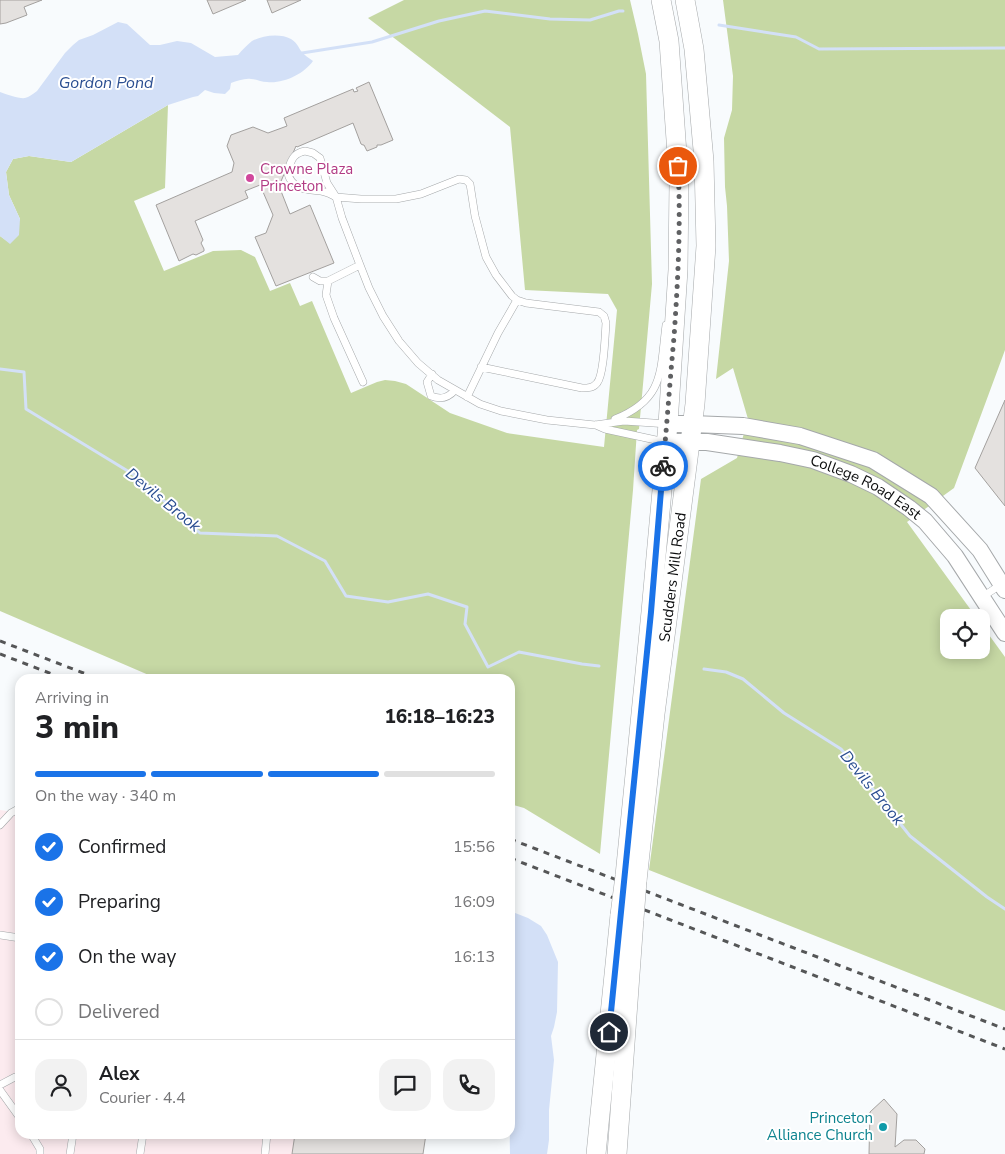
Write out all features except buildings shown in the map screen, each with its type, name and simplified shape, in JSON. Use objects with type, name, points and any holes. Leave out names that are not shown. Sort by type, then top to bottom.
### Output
[{"type":"main road","name":"Scudders Mill Road","points":[[596,1154],[631,878],[678,270],[679,182],[669,41],[661,0]]},
{"type":"main road","name":"Scudders Mill Road","points":[[631,878],[655,714],[695,404],[706,246],[704,161],[694,49],[685,0]]},
{"type":"main road","name":"Scudders Mill Road","points":[[617,1154],[627,917]]},
{"type":"street","name":"College Road East","points":[[666,433],[691,433],[743,426],[800,436],[873,460],[932,496],[980,550],[1004,586]]},
{"type":"street","name":"College Road East","points":[[691,433],[708,442],[814,460],[878,487],[926,521],[955,556],[1005,633]]},
{"type":"lane","points":[[481,367],[582,388],[590,388],[596,384],[601,376],[606,323],[604,316],[600,312],[526,303],[512,296],[496,275],[486,257],[475,216],[470,184],[466,180],[459,179],[421,194],[396,199],[336,197],[324,192],[304,189],[293,184],[289,178],[288,170],[292,158],[298,153],[305,151],[313,153],[320,158],[328,183],[336,197],[342,218],[369,288],[383,316],[399,341],[432,374],[467,397],[500,411],[605,428],[666,433]]},
{"type":"lane","points":[[313,277],[320,281],[328,281],[360,265]]},
{"type":"lane","points":[[668,303],[671,283],[678,270]]},
{"type":"lane","points":[[328,281],[326,295],[334,318],[363,382]]},
{"type":"lane","points":[[467,397],[498,333],[517,300]]},
{"type":"lane","points":[[595,425],[626,415],[648,398],[658,380],[666,322]]},
{"type":"lane","points":[[432,374],[428,382],[431,396],[437,398],[445,397],[452,394],[455,390]]},
{"type":"lane","points":[[595,425],[624,421],[666,433]]},
{"type":"lane","points":[[981,597],[1004,586]]},
{"type":"lane","points":[[0,825],[15,811]]},
{"type":"lane","points":[[0,935],[15,937]]},
{"type":"lane","points":[[0,1085],[15,1077]]},
{"type":"lane","points":[[0,1090],[15,1111]]},
{"type":"lane","points":[[34,1139],[40,1149],[40,1154]]},
{"type":"lane","points":[[70,1154],[72,1139]]},
{"type":"lane","points":[[140,1154],[142,1139]]},
{"type":"lane","points":[[265,1154],[266,1139]]},
{"type":"shaded area","points":[[0,810],[15,812],[15,1139],[422,1139],[420,1154],[0,1154]]},
{"type":"green space","points":[[404,0],[630,0],[646,74],[652,284],[639,429],[637,430],[600,854],[524,808],[515,805],[515,674],[146,674],[0,611],[0,236],[10,243],[20,219],[9,195],[6,172],[13,159],[29,156],[71,162],[168,105],[165,188],[134,201],[164,271],[213,251],[241,250],[255,257],[270,291],[290,283],[300,306],[312,301],[351,393],[377,382],[385,380],[395,381],[406,384],[450,413],[507,433],[604,447],[617,310],[608,294],[525,290],[510,127],[368,18]]},
{"type":"green space","points":[[723,0],[1005,0],[1005,350],[954,488],[907,522],[970,609],[940,609],[940,659],[990,659],[990,636],[1005,657],[1005,1011],[649,870],[701,479],[737,458],[748,419],[733,368],[716,379],[729,261],[724,138],[732,110],[733,76]]},
{"type":"water","name":"Gordon Pond","points":[[118,22],[127,24],[150,45],[177,41],[191,43],[215,57],[238,55],[252,41],[261,37],[287,37],[293,40],[302,52],[313,61],[299,74],[286,80],[265,82],[244,79],[231,83],[230,89],[225,94],[205,90],[198,96],[168,105],[71,162],[29,156],[13,159],[6,172],[9,195],[20,219],[19,235],[10,244],[0,236],[0,92],[26,98],[37,91],[65,53],[79,40]]},
{"type":"water","points":[[515,913],[541,926],[547,935],[558,962],[557,1012],[551,1036],[554,1060],[547,1154],[510,1154],[510,1139],[515,1139]]},
{"type":"waterway","points":[[302,53],[372,42],[439,21],[485,11],[550,19],[590,20],[623,11]]},
{"type":"waterway","points":[[719,25],[796,37],[819,49],[1005,48]]},
{"type":"waterway","name":"Devils Brook","points":[[0,369],[24,372],[26,409],[136,476],[200,533],[277,536],[325,561],[346,596],[388,602],[428,594],[467,607],[465,624],[488,667],[519,652],[599,666]]},
{"type":"waterway","name":"Devils Brook","points":[[704,669],[726,672],[743,679],[784,713],[841,749],[910,836],[1005,909]]},
{"type":"railway","points":[[0,641],[86,674]]},
{"type":"railway","points":[[0,654],[52,674]]},
{"type":"railway","points":[[515,841],[1005,1029]]},
{"type":"railway","points":[[515,860],[1005,1049]]},
{"type":"way so far","points":[[663,466],[668,424],[678,270],[678,166]]},
{"type":"place","name":"Crowne Plaza Princeton","points":[[250,178]]},
{"type":"place","name":"Princeton Alliance Church","points":[[883,1127]]},
{"type":"route","points":[[609,1032],[651,612],[663,466]]}]
